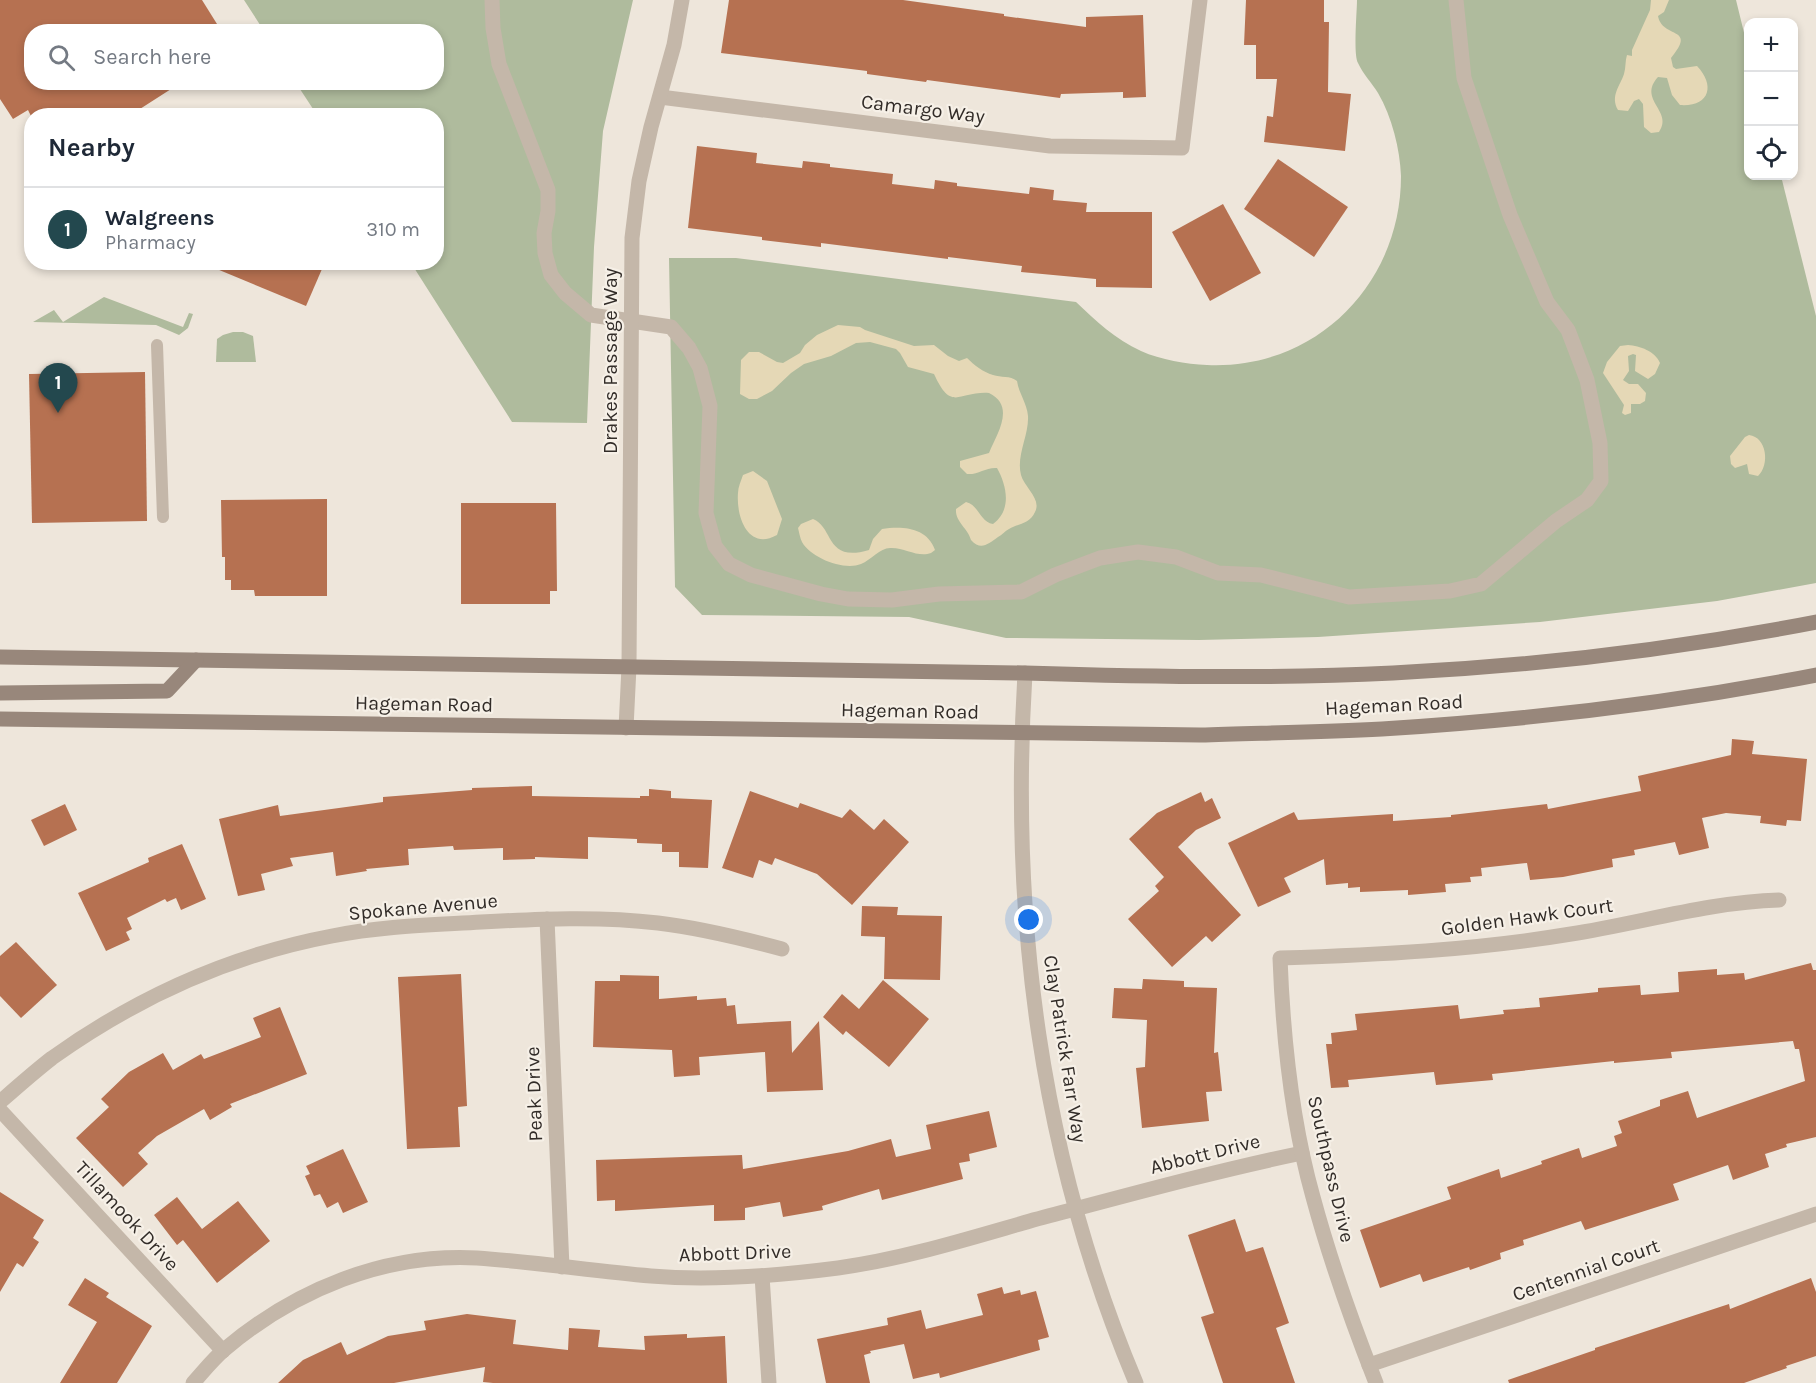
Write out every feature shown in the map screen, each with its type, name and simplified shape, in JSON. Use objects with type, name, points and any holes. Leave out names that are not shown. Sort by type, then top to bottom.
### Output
[{"type":"main road","name":"Hageman Road","points":[[0,657],[1025,673],[1187,678],[1392,673],[1512,665],[1703,642],[1816,622]]},
{"type":"main road","points":[[0,693],[167,691],[196,660]]},
{"type":"main road","name":"Hageman Road","points":[[0,718],[626,729],[1200,735],[1392,728],[1501,720],[1612,708],[1816,675]]},
{"type":"street","points":[[492,0],[493,28],[499,64],[548,190],[548,211],[544,233],[545,253],[551,275],[565,293],[591,315],[671,327],[689,348],[700,368],[710,406],[706,513],[715,546],[729,564],[751,576],[848,599],[892,600],[939,594],[1021,592],[1055,575],[1100,558],[1138,552],[1176,557],[1218,573],[1261,575],[1350,597],[1450,591],[1481,584],[1556,521],[1587,500],[1601,482],[1600,443],[1587,380],[1568,330],[1547,302],[1510,215],[1464,78],[1456,0]]},
{"type":"street","name":"Drakes Passage Way","points":[[626,729],[629,667],[632,238],[639,181],[674,45],[682,0]]},
{"type":"street","name":"Camargo Way","points":[[660,97],[1050,146],[1182,148],[1200,0]]},
{"type":"street","name":"Clay Patrick Farr Way","points":[[1025,673],[1021,733],[1022,875],[1037,1033],[1056,1132],[1075,1209],[1098,1285],[1136,1383]]},
{"type":"street","name":"Golden Hawk Court","points":[[1280,958],[1431,951],[1521,942],[1610,928],[1745,901],[1779,900]]},
{"type":"street","name":"Spokane Avenue","points":[[0,1102],[51,1060],[100,1026],[132,1008],[207,972],[275,949],[333,935],[392,927],[584,918],[657,923],[718,933],[782,949]]},
{"type":"street","name":"Peak Drive","points":[[547,919],[562,1267]]},
{"type":"street","name":"Southpass Drive","points":[[1280,958],[1289,1075],[1302,1153],[1333,1269],[1376,1383]]},
{"type":"street","name":"Tillamook Drive","points":[[0,1110],[223,1351]]},
{"type":"street","name":"Abbott Drive","points":[[193,1383],[223,1351],[261,1321],[298,1298],[337,1281],[384,1267],[432,1259],[475,1258],[654,1276],[762,1276],[839,1268],[916,1253],[1214,1172],[1302,1153]]},
{"type":"street","name":"Centennial Court","points":[[1369,1365],[1816,1214]]},
{"type":"street","points":[[762,1276],[769,1383]]},
{"type":"lane","points":[[157,345],[163,517]]},
{"type":"green space","points":[[244,0],[633,0],[603,131],[594,247],[587,423],[512,422],[415,270],[444,270],[444,108],[312,108],[301,90],[444,90],[444,24],[259,24]]},
{"type":"green space","points":[[1357,0],[1736,0],[1744,33],[1744,180],[1782,180],[1816,316],[1816,583],[1717,601],[1540,622],[1318,637],[1199,640],[1006,638],[909,617],[702,615],[675,587],[669,258],[736,258],[1076,302],[1123,341],[1157,357],[1182,363],[1207,365],[1247,363],[1283,353],[1316,336],[1345,313],[1368,285],[1386,252],[1397,215],[1401,176],[1397,144],[1383,102],[1360,67],[1355,42]]},
{"type":"green space","points":[[104,297],[183,327],[189,313],[193,314],[188,328],[179,335],[156,325],[33,322],[54,310],[63,322]]},
{"type":"green space","points":[[233,332],[243,332],[253,336],[256,362],[216,362],[217,339]]},
{"type":"sand","points":[[1651,0],[1669,0],[1664,12],[1658,16],[1666,28],[1680,37],[1678,48],[1671,58],[1673,67],[1676,69],[1697,66],[1708,88],[1703,99],[1698,103],[1680,105],[1672,95],[1667,78],[1658,77],[1651,92],[1660,111],[1662,125],[1659,132],[1651,133],[1644,127],[1643,104],[1639,99],[1634,101],[1628,111],[1618,110],[1615,100],[1616,91],[1624,74],[1627,55],[1632,56],[1632,50],[1650,10]]},
{"type":"sand","points":[[838,325],[860,327],[914,346],[934,345],[959,361],[967,358],[986,372],[1017,381],[1028,416],[1020,468],[1023,480],[1036,502],[1037,507],[1033,516],[984,545],[978,545],[971,540],[957,518],[956,509],[966,502],[974,506],[985,520],[993,524],[1003,512],[1006,497],[997,468],[967,474],[960,467],[960,461],[989,453],[1000,429],[1002,405],[989,393],[951,397],[940,386],[934,374],[908,367],[896,349],[870,342],[856,343],[831,356],[804,364],[772,391],[757,399],[749,399],[740,394],[741,360],[749,352],[759,352],[783,363],[800,353],[805,345],[817,335]]},
{"type":"sand","points":[[1628,345],[1647,350],[1655,355],[1660,363],[1655,374],[1648,379],[1635,371],[1636,355],[1628,356],[1629,371],[1623,380],[1629,384],[1638,384],[1646,393],[1645,401],[1640,404],[1631,404],[1631,413],[1625,415],[1622,413],[1624,405],[1603,373],[1607,362],[1620,346]]},
{"type":"sand","points":[[1749,435],[1760,441],[1765,452],[1764,465],[1758,476],[1749,474],[1747,464],[1735,468],[1731,464],[1730,456]]},
{"type":"sand","points":[[753,471],[767,481],[782,519],[777,535],[767,539],[758,539],[751,535],[739,512],[738,493],[743,475]]},
{"type":"sand","points":[[813,519],[820,523],[837,548],[845,552],[855,553],[869,550],[873,539],[882,529],[898,528],[920,532],[931,542],[935,550],[921,554],[895,548],[886,549],[854,566],[828,562],[806,548],[802,542],[798,528],[801,524]]},
{"type":"building","points":[[0,0],[202,0],[217,24],[24,24],[24,90],[170,90],[141,108],[24,108],[24,112],[13,119],[0,99]]},
{"type":"building","points":[[729,0],[903,0],[1086,27],[1086,17],[1143,15],[1146,97],[1123,98],[1123,92],[1061,94],[1060,98],[721,53]]},
{"type":"building","points":[[1246,0],[1324,0],[1324,22],[1329,22],[1328,92],[1351,94],[1345,151],[1264,142],[1267,116],[1273,117],[1277,79],[1256,79],[1256,45],[1244,45]]},
{"type":"building","points":[[697,146],[757,153],[756,163],[802,168],[803,161],[830,164],[830,167],[893,174],[892,184],[934,189],[935,180],[957,183],[957,186],[1029,194],[1030,187],[1054,190],[1053,200],[1087,203],[1086,212],[1152,212],[1152,288],[1096,287],[1096,279],[1021,272],[1022,266],[821,243],[821,247],[688,228]]},
{"type":"building","points":[[1278,159],[1348,207],[1314,257],[1244,209]]},
{"type":"building","points":[[1223,204],[1261,273],[1210,301],[1172,232]]},
{"type":"building","points":[[219,270],[322,270],[306,306]]},
{"type":"building","points":[[145,372],[147,521],[32,523],[29,374]]},
{"type":"building","points":[[327,499],[327,596],[255,596],[254,590],[231,590],[231,580],[225,580],[225,557],[222,557],[221,500]]},
{"type":"building","points":[[461,503],[556,503],[557,591],[550,591],[550,604],[461,604]]},
{"type":"building","points":[[1732,739],[1754,741],[1752,754],[1807,759],[1801,821],[1787,820],[1786,826],[1760,823],[1761,816],[1726,813],[1702,818],[1709,848],[1679,855],[1675,842],[1634,850],[1635,855],[1612,859],[1613,867],[1563,877],[1530,880],[1527,863],[1481,868],[1482,876],[1470,877],[1471,882],[1445,884],[1446,892],[1408,895],[1408,890],[1360,892],[1360,887],[1348,888],[1348,883],[1326,885],[1324,859],[1284,878],[1291,892],[1258,907],[1228,843],[1294,812],[1298,820],[1393,814],[1393,821],[1451,817],[1451,815],[1547,804],[1548,809],[1641,791],[1638,776],[1731,755]]},
{"type":"building","points":[[532,786],[532,796],[640,798],[640,796],[649,796],[649,789],[671,791],[671,798],[712,800],[708,868],[679,867],[679,852],[662,852],[662,844],[637,843],[637,839],[588,837],[588,859],[535,857],[535,859],[503,860],[503,848],[454,850],[453,846],[408,849],[409,865],[366,869],[367,871],[336,876],[333,852],[290,858],[293,866],[261,874],[265,890],[238,896],[219,819],[278,805],[280,816],[383,802],[383,797],[472,790],[472,788]]},
{"type":"building","points":[[750,791],[798,808],[800,803],[842,818],[850,809],[874,830],[884,819],[909,842],[852,905],[817,874],[775,858],[772,865],[759,860],[753,878],[722,868]]},
{"type":"building","points":[[1201,792],[1205,802],[1212,798],[1221,818],[1196,830],[1178,847],[1241,915],[1212,942],[1206,936],[1172,967],[1128,919],[1159,891],[1155,886],[1164,877],[1129,839],[1157,813]]},
{"type":"building","points":[[65,804],[77,830],[44,846],[31,820]]},
{"type":"building","points":[[182,844],[206,899],[181,910],[176,898],[167,902],[165,899],[127,918],[132,929],[126,932],[130,940],[106,951],[78,893],[149,862],[148,858]]},
{"type":"building","points":[[862,906],[898,907],[897,915],[942,916],[940,980],[884,979],[885,937],[861,936]]},
{"type":"building","points":[[16,942],[57,985],[21,1018],[0,996],[0,956]]},
{"type":"building","points":[[1811,963],[1813,970],[1816,970],[1816,1137],[1786,1144],[1787,1147],[1765,1154],[1769,1167],[1733,1180],[1728,1165],[1673,1184],[1679,1200],[1585,1230],[1581,1221],[1523,1240],[1524,1245],[1500,1253],[1501,1259],[1470,1270],[1469,1267],[1423,1282],[1420,1274],[1380,1288],[1360,1230],[1451,1199],[1447,1187],[1499,1169],[1501,1178],[1579,1148],[1582,1158],[1617,1146],[1614,1136],[1622,1133],[1618,1121],[1660,1106],[1660,1100],[1688,1091],[1697,1118],[1805,1081],[1799,1049],[1795,1049],[1793,1041],[1671,1052],[1672,1058],[1614,1063],[1614,1061],[1492,1074],[1493,1080],[1436,1085],[1434,1072],[1348,1080],[1349,1087],[1331,1088],[1326,1044],[1332,1044],[1331,1033],[1357,1030],[1355,1014],[1458,1005],[1460,1019],[1504,1014],[1503,1010],[1540,1007],[1539,998],[1598,992],[1598,988],[1640,985],[1641,995],[1679,992],[1678,972],[1717,969],[1717,975],[1744,973],[1745,980]]},
{"type":"building","points":[[461,974],[467,1106],[458,1107],[460,1147],[407,1149],[398,977]]},
{"type":"building","points":[[620,975],[659,976],[659,999],[697,996],[697,1000],[726,998],[727,1006],[735,1005],[737,1024],[791,1021],[792,1053],[819,1021],[823,1090],[767,1092],[765,1052],[699,1057],[700,1075],[674,1077],[672,1050],[593,1047],[595,981],[620,981]]},
{"type":"building","points":[[1143,979],[1184,981],[1184,987],[1217,988],[1214,1053],[1218,1052],[1222,1091],[1206,1092],[1209,1121],[1142,1128],[1136,1068],[1145,1067],[1147,1020],[1112,1018],[1114,988],[1142,989]]},
{"type":"building","points":[[883,980],[929,1019],[889,1067],[846,1031],[843,1035],[823,1017],[842,994],[859,1009]]},
{"type":"building","points":[[280,1007],[307,1074],[230,1104],[232,1107],[210,1120],[204,1109],[157,1136],[138,1153],[148,1164],[123,1187],[76,1138],[109,1107],[101,1099],[129,1072],[163,1053],[173,1070],[201,1054],[204,1059],[261,1037],[253,1018]]},
{"type":"building","points":[[989,1111],[997,1147],[969,1154],[970,1161],[959,1163],[963,1179],[882,1200],[879,1189],[822,1206],[823,1210],[783,1217],[780,1202],[745,1208],[745,1220],[714,1221],[714,1205],[615,1211],[615,1200],[597,1201],[596,1160],[742,1155],[743,1169],[848,1151],[891,1139],[896,1157],[931,1149],[926,1125]]},
{"type":"building","points":[[343,1149],[368,1202],[343,1213],[338,1202],[327,1208],[320,1194],[314,1196],[305,1176],[310,1174],[306,1166]]},
{"type":"building","points":[[0,1192],[44,1220],[33,1238],[39,1242],[23,1267],[17,1263],[0,1292]]},
{"type":"building","points":[[177,1197],[202,1229],[238,1201],[270,1241],[217,1283],[183,1240],[177,1245],[154,1215]]},
{"type":"building","points":[[1235,1219],[1246,1252],[1263,1247],[1289,1323],[1276,1328],[1295,1383],[1223,1383],[1201,1317],[1214,1313],[1188,1235]]},
{"type":"building","points":[[85,1278],[109,1293],[106,1297],[152,1326],[117,1383],[60,1383],[97,1322],[68,1305]]},
{"type":"building","points":[[1811,1278],[1816,1292],[1816,1356],[1744,1383],[1509,1383],[1508,1380],[1595,1350],[1595,1348],[1729,1304],[1730,1309]]},
{"type":"building","points":[[1002,1287],[1004,1294],[1020,1290],[1021,1295],[1036,1291],[1049,1337],[1038,1340],[1040,1350],[940,1378],[939,1373],[913,1379],[904,1344],[870,1351],[871,1353],[864,1355],[870,1383],[826,1383],[817,1339],[888,1325],[887,1318],[921,1310],[926,1329],[983,1315],[977,1294]]},
{"type":"building","points":[[467,1314],[516,1320],[513,1344],[568,1350],[569,1328],[600,1330],[598,1347],[645,1350],[644,1336],[687,1334],[687,1338],[725,1336],[727,1383],[493,1383],[483,1382],[485,1367],[394,1383],[278,1383],[303,1360],[341,1342],[347,1355],[388,1336],[426,1330],[424,1321]]},
{"type":"place","name":"Walgreens","points":[[58,413]]}]
